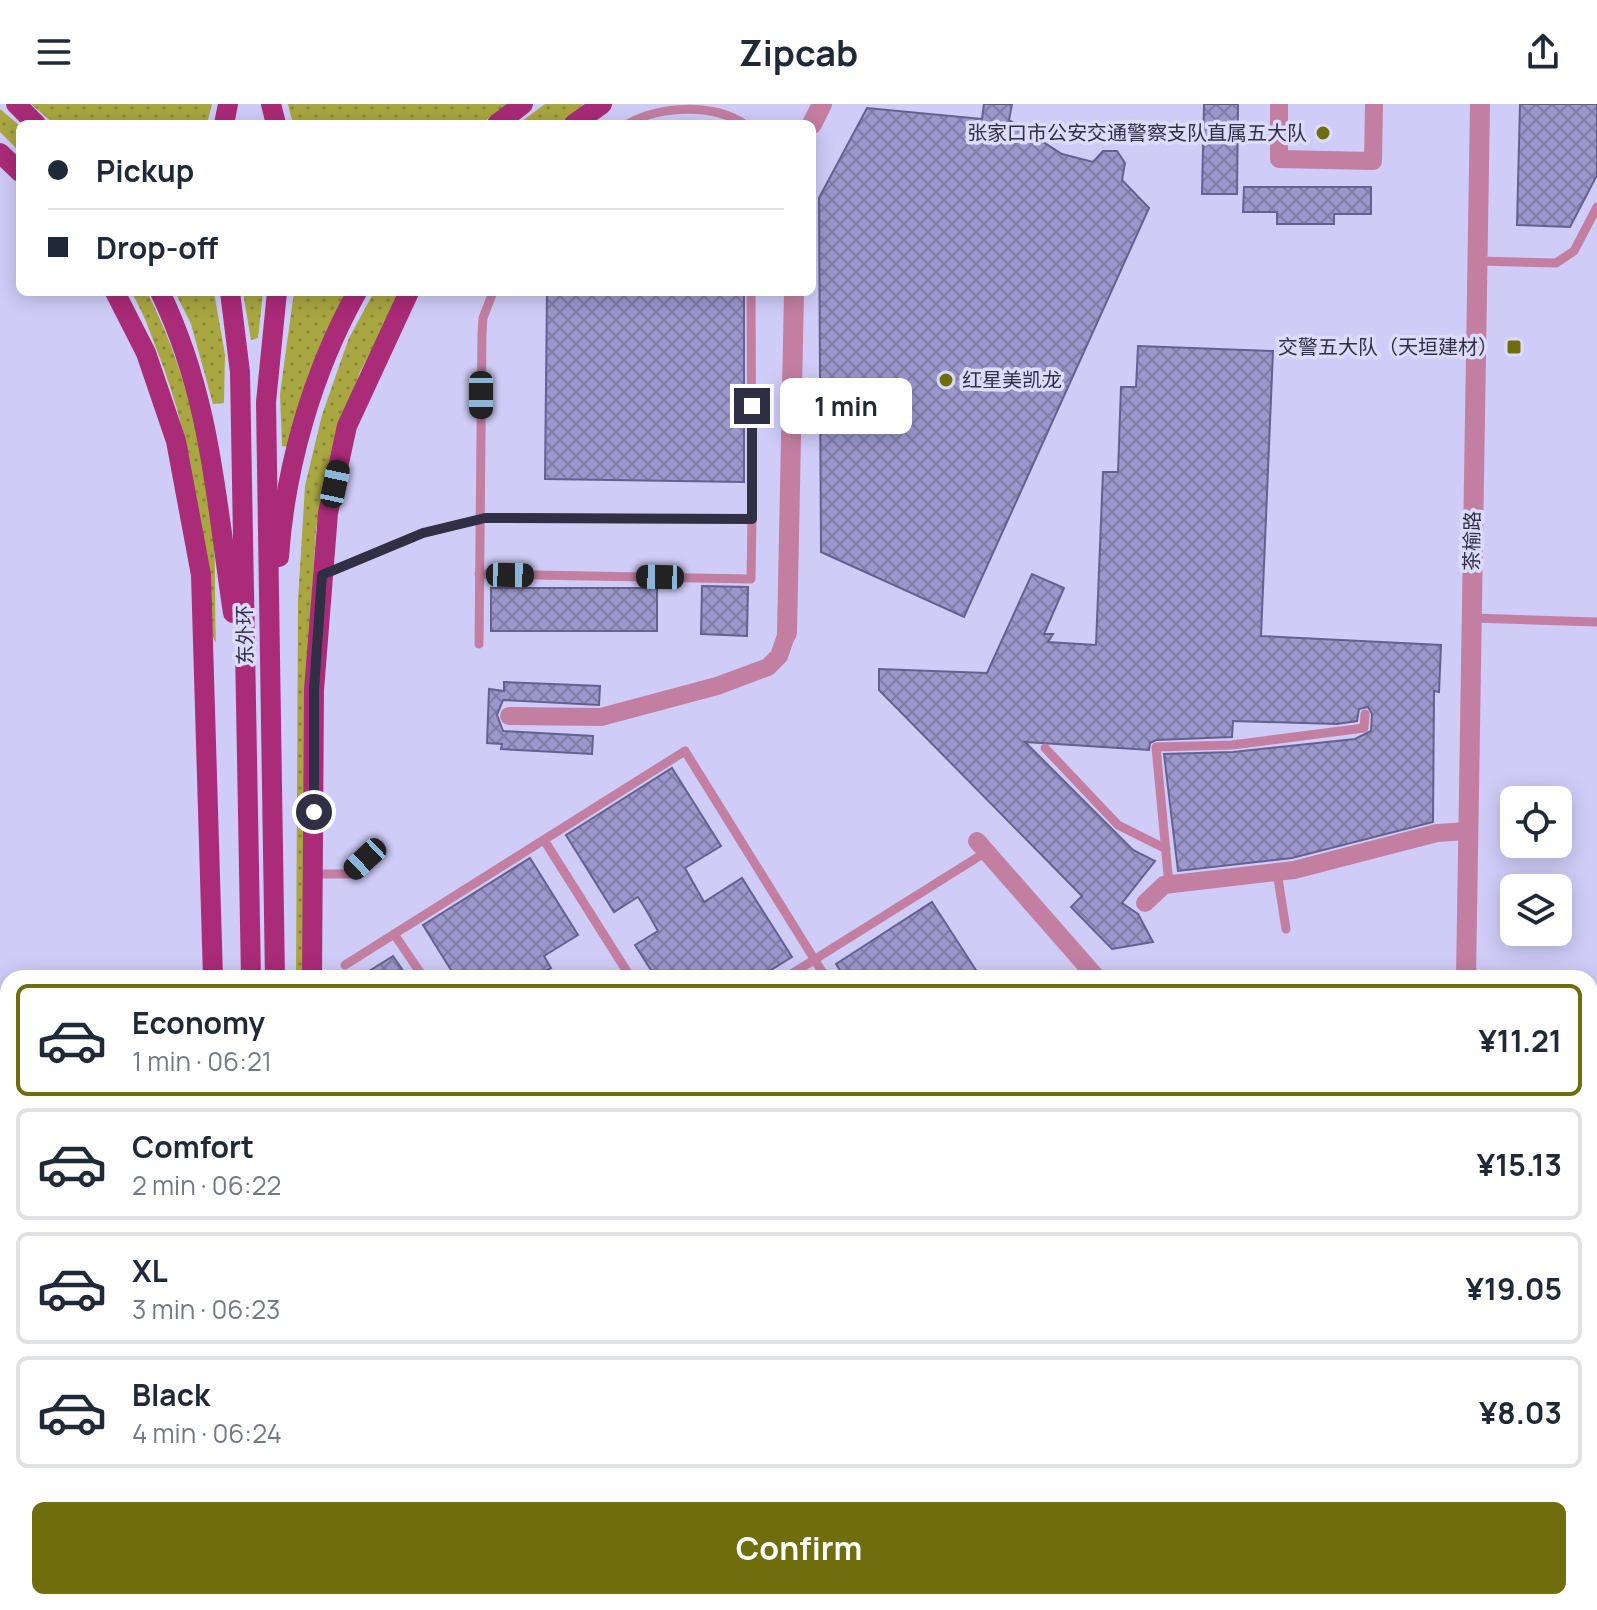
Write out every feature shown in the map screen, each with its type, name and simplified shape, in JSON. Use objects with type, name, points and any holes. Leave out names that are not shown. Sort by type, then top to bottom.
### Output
[{"type":"main road","points":[[16,104],[32,120]]},
{"type":"main road","points":[[502,120],[523,104]]},
{"type":"main road","points":[[580,120],[602,104]]},
{"type":"main road","points":[[0,153],[16,168]]},
{"type":"main road","points":[[117,296],[146,353],[176,441],[201,575],[213,970]]},
{"type":"main road","points":[[161,296],[202,407],[217,479],[223,545],[244,684]]},
{"type":"main road","points":[[230,296],[240,372],[251,970]]},
{"type":"main road","name":"东外环","points":[[275,970],[266,402],[277,296]]},
{"type":"main road","points":[[270,685],[280,536],[290,479],[332,337],[355,296]]},
{"type":"main road","points":[[312,970],[314,690],[328,513],[347,426],[407,296]]},
{"type":"street","points":[[1279,104],[1279,159],[1373,161],[1374,104]]},
{"type":"street","name":"茶榆路","points":[[1466,970],[1480,104]]},
{"type":"street","points":[[509,716],[601,717],[717,686],[768,667],[779,656],[787,633],[794,296]]},
{"type":"street","points":[[1145,903],[1169,885],[1277,872],[1437,833],[1468,831]]},
{"type":"street","points":[[981,846],[1090,970]]},
{"type":"lane","points":[[636,120],[661,108],[706,104],[726,111],[738,120]]},
{"type":"lane","points":[[1477,261],[1556,263],[1574,251],[1597,207]]},
{"type":"lane","points":[[479,644],[483,318],[491,296]]},
{"type":"lane","points":[[479,574],[751,579],[751,296]]},
{"type":"lane","points":[[322,575],[423,533],[480,519],[752,519]]},
{"type":"lane","points":[[1470,618],[1597,622]]},
{"type":"lane","points":[[1169,885],[1156,747],[1232,745],[1364,728],[1365,714]]},
{"type":"lane","points":[[1045,748],[1118,825],[1166,849]]},
{"type":"lane","points":[[345,965],[685,751],[821,970]]},
{"type":"lane","points":[[544,840],[626,970]]},
{"type":"lane","points":[[314,874],[349,874],[380,845]]},
{"type":"lane","points":[[797,970],[981,846]]},
{"type":"lane","points":[[1277,872],[1286,929]]},
{"type":"lane","points":[[394,934],[419,970]]},
{"type":"shaded area","points":[[31,104],[212,104],[208,120],[49,120]]},
{"type":"shaded area","points":[[288,104],[507,104],[486,120],[292,120]]},
{"type":"shaded area","points":[[545,104],[584,104],[564,120],[523,120]]},
{"type":"shaded area","points":[[0,109],[16,123],[16,148],[0,132]]},
{"type":"shaded area","points":[[133,296],[149,296],[180,370],[195,425],[213,525],[216,643],[209,628],[199,520],[187,451],[169,383]]},
{"type":"shaded area","points":[[177,296],[215,296],[225,355],[224,403],[213,404],[191,324]]},
{"type":"shaded area","points":[[244,296],[263,296],[258,338],[251,340]]},
{"type":"shaded area","points":[[293,296],[345,296],[309,373],[290,447],[282,446],[280,394]]},
{"type":"shaded area","points":[[372,296],[400,296],[360,372],[331,451],[316,529],[308,657],[304,970],[296,970],[298,601],[305,486],[322,415],[349,338]]},
{"type":"building","name":"红星美凯龙","points":[[984,104],[1012,104],[1009,120],[1062,154],[1093,162],[1103,151],[1117,151],[1125,163],[1122,180],[1149,208],[964,617],[821,552],[819,198],[867,108],[982,119]]},
{"type":"building","points":[[1204,104],[1238,104],[1237,194],[1202,194]]},
{"type":"building","points":[[1520,104],[1597,104],[1597,175],[1570,227],[1517,225]]},
{"type":"building","points":[[1244,187],[1371,187],[1371,214],[1334,214],[1334,224],[1277,224],[1277,212],[1243,212]]},
{"type":"building","points":[[547,296],[744,296],[744,482],[545,479]]},
{"type":"building","points":[[1138,346],[1273,351],[1261,636],[1441,645],[1439,692],[1434,691],[1433,822],[1292,858],[1178,871],[1164,754],[1233,752],[1355,739],[1371,731],[1372,714],[1368,707],[1359,709],[1357,721],[1337,724],[1233,721],[1232,737],[1156,740],[1150,743],[1149,750],[1025,742],[1133,850],[1155,861],[1122,903],[1138,914],[1153,942],[1112,949],[1071,907],[1082,896],[879,690],[879,669],[987,673],[1032,574],[1064,588],[1044,634],[1053,634],[1048,642],[1096,645],[1103,472],[1118,472],[1121,387],[1136,387]]},
{"type":"building","points":[[702,586],[748,587],[747,636],[701,634]]},
{"type":"building","points":[[491,588],[657,588],[657,631],[491,631]]},
{"type":"building","points":[[504,682],[600,686],[599,705],[503,700],[497,715],[503,731],[593,736],[592,754],[501,749],[502,744],[487,743],[489,689],[504,691]]},
{"type":"building","points":[[672,768],[721,846],[685,868],[704,902],[742,878],[792,957],[771,970],[651,970],[635,945],[658,931],[645,908],[638,897],[614,912],[566,835]]},
{"type":"building","points":[[530,858],[578,935],[544,956],[551,968],[547,970],[451,970],[423,925]]},
{"type":"building","points":[[932,902],[976,970],[840,970],[836,964]]},
{"type":"building","points":[[393,956],[403,970],[371,970]]},
{"type":"place","name":"张家口市公安交通警察支队直属五大队","points":[[1323,133]]},
{"type":"place","name":"交警五大队（天垣建材）","points":[[1514,347]]},
{"type":"place","name":"红星美凯龙","points":[[946,380]]},
{"type":"route","points":[[314,812],[314,690],[322,575],[423,533],[485,518],[752,519],[752,406]]}]
